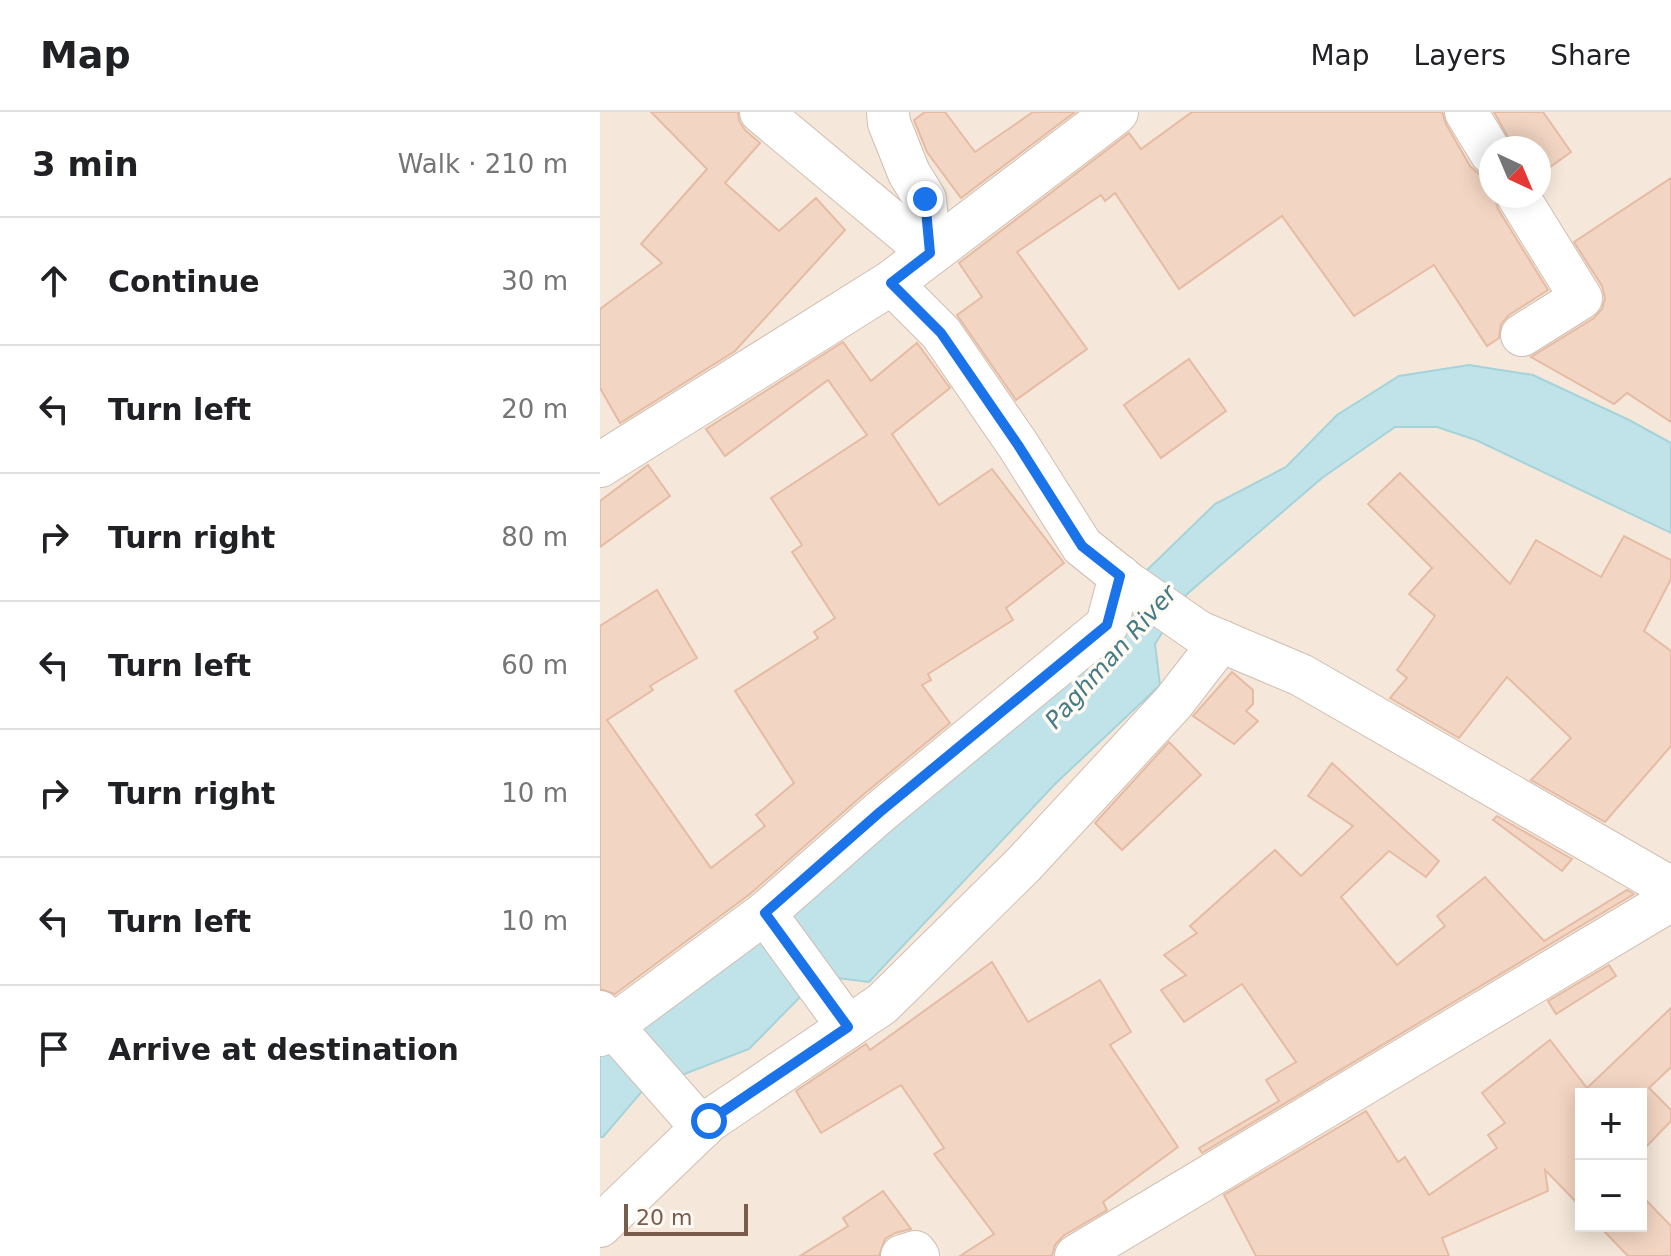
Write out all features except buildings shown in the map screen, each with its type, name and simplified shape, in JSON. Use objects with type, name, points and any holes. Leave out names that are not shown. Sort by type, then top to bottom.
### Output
[{"type":"street","points":[[761,112],[930,253]]},
{"type":"street","points":[[888,112],[889,123],[909,173],[925,199],[930,253]]},
{"type":"street","points":[[600,465],[891,283],[1116,112]]},
{"type":"street","points":[[1466,112],[1481,136]]},
{"type":"street","points":[[1522,335],[1581,298],[1525,208]]},
{"type":"street","points":[[891,283],[941,333],[1082,546],[1124,580],[1210,636],[1301,675],[1671,888]]},
{"type":"street","points":[[692,1116],[604,1025],[765,913],[880,812],[1107,625],[1124,580]]},
{"type":"street","points":[[600,1226],[692,1116],[842,1017],[882,1004],[1024,864],[1173,703],[1210,636]]},
{"type":"street","points":[[1076,1256],[1671,900]]},
{"type":"street","points":[[765,913],[842,1017]]},
{"type":"street","points":[[902,1256],[915,1252],[918,1256]]},
{"type":"shaded area","points":[[600,112],[1671,112],[1671,1256],[600,1256]]},
{"type":"water","name":"Paghman River","points":[[1469,365],[1533,375],[1671,443],[1671,533],[1476,440],[1437,427],[1395,427],[1322,478],[1187,594],[1155,644],[1160,685],[1055,784],[869,982],[829,977],[802,995],[749,1049],[643,1090],[600,1137],[600,1042],[1143,574],[1215,504],[1286,467],[1337,415],[1399,376]]},
{"type":"route","points":[[709,1121],[848,1027],[765,913],[880,812],[1107,625],[1120,576],[1082,546],[941,333],[891,283],[930,253],[925,199]]}]
